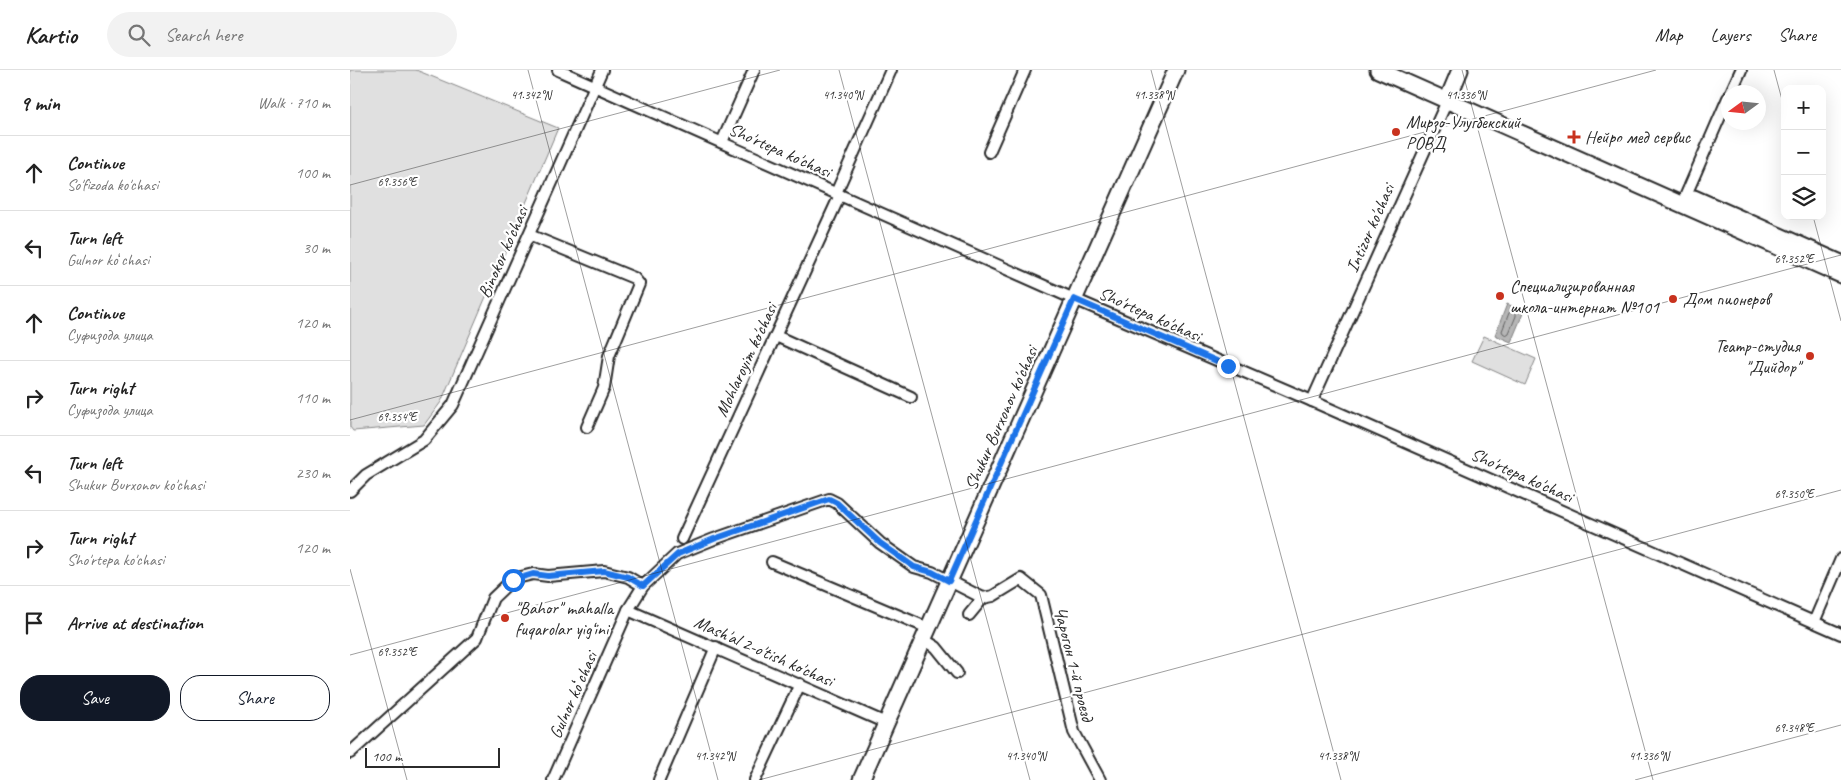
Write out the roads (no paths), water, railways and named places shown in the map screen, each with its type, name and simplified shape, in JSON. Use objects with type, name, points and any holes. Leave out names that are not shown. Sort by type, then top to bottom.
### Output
[{"type":"street","name":"Sho'rtepa ko'chasi","points":[[558,70],[1074,299],[1312,401],[1841,634]]},
{"type":"street","name":"Binokor ko'chasi","points":[[350,491],[366,475],[424,440],[453,404],[602,70]]},
{"type":"street","points":[[722,142],[754,70]]},
{"type":"street","name":"Mohlaroyim ko'chasi","points":[[682,539],[776,336],[890,70]]},
{"type":"street","points":[[989,152],[1025,70]]},
{"type":"street","name":"Shukur Burxonov ko'chasi","points":[[861,780],[1176,70]]},
{"type":"street","points":[[1378,70],[1449,96],[1685,200],[1841,263]]},
{"type":"street","points":[[1404,70],[1449,96]]},
{"type":"street","name":"Intizor ko'chasi","points":[[1312,401],[1460,70]]},
{"type":"street","points":[[1734,85],[1741,70]]},
{"type":"street","points":[[1685,200],[1721,115]]},
{"type":"street","points":[[1685,200],[1841,275]]},
{"type":"street","points":[[529,235],[634,278],[639,284],[609,356],[604,388],[587,427]]},
{"type":"street","points":[[776,336],[911,397]]},
{"type":"street","name":"Gulnor koʻchasi","points":[[553,780],[628,610],[643,586],[678,554],[714,539],[829,499],[837,503],[880,543],[914,567],[932,572],[949,581]]},
{"type":"street","points":[[1814,622],[1841,559]]},
{"type":"street","points":[[772,562],[926,634],[957,673]]},
{"type":"street","points":[[350,753],[477,638],[493,598],[513,580],[533,574],[548,576],[604,571],[628,577],[643,586]]},
{"type":"street","name":"Чарогон 1-й проезд","points":[[983,598],[993,596],[1021,579],[1041,595],[1074,732],[1100,780]]},
{"type":"street","points":[[949,581],[983,598],[969,615]]},
{"type":"street","name":"Mash'al 2-o'tish ko'chasi","points":[[628,610],[886,723]]},
{"type":"street","points":[[659,780],[716,647]]},
{"type":"street","points":[[755,780],[800,684]]},
{"type":"water","points":[[1507,304],[1524,311],[1511,342],[1495,335]]},
{"type":"place","name":"Мирзо-Улугбекский РОВД","points":[[1396,132]]},
{"type":"place","name":"Нейро мед сервис","points":[[1574,137]]},
{"type":"place","name":"Специализированная школа-интернат №101","points":[[1500,296]]},
{"type":"place","name":"Дом пионеров","points":[[1673,299]]},
{"type":"place","name":"Театр-студия \"Дийдор\"","points":[[1810,356]]},
{"type":"place","name":"\"Bahor\" mahalla fuqarolar yig‘ini","points":[[505,618]]}]
